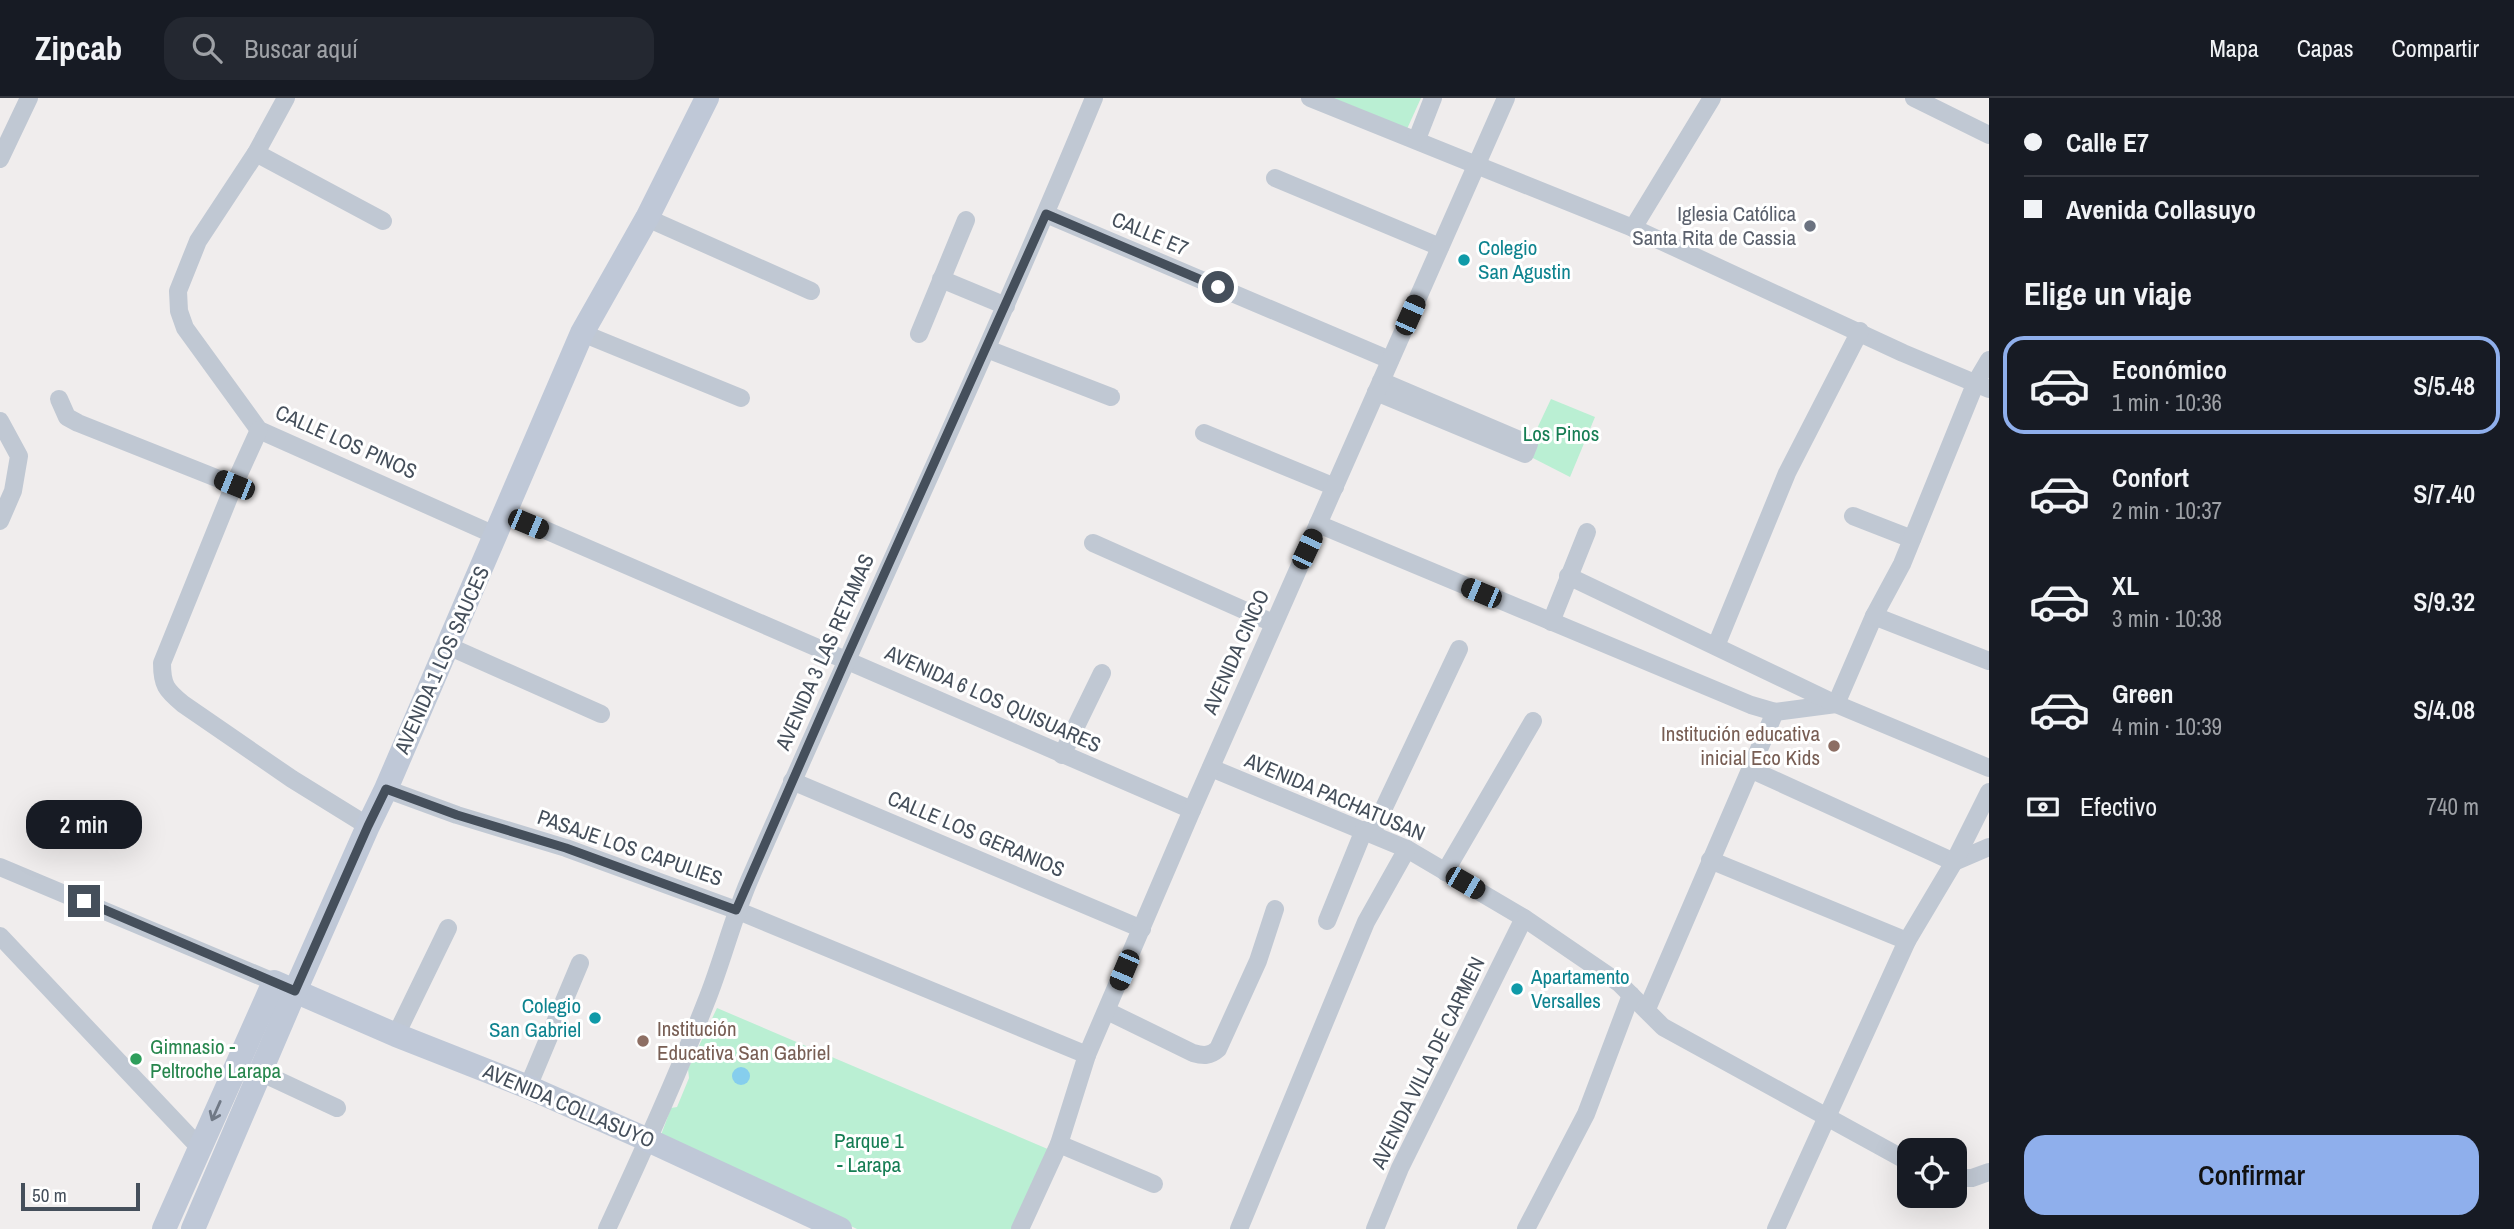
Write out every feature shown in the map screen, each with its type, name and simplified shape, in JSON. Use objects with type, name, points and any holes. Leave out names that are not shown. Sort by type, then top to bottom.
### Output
[{"type":"street","points":[[0,159],[29,98]]},
{"type":"street","name":"CALLE LOS PINOS","points":[[286,98],[256,153],[198,241],[178,291],[178,311],[185,328],[259,430],[497,536]]},
{"type":"street","name":"AVENIDA 3 LAS RETAMAS","points":[[607,1229],[706,1002],[736,910],[1006,306],[1094,98]]},
{"type":"street","points":[[1310,98],[1633,228],[1982,386]]},
{"type":"street","points":[[1417,139],[1433,98]]},
{"type":"street","name":"AVENIDA CINCO","points":[[1020,1229],[1059,1144],[1087,1055],[1210,768],[1506,98]]},
{"type":"street","points":[[1633,228],[1712,98]]},
{"type":"street","points":[[1914,98],[1989,135]]},
{"type":"street","name":"AVENIDA 1 LOS SAUCES","points":[[164,1229],[200,1148],[386,789],[582,333],[647,218],[703,100]]},
{"type":"street","points":[[256,153],[383,221]]},
{"type":"street","points":[[1275,178],[1440,247]]},
{"type":"street","name":"CALLE E7","points":[[1046,214],[1390,360]]},
{"type":"street","points":[[647,218],[811,290]]},
{"type":"street","points":[[919,334],[966,220]]},
{"type":"street","points":[[941,279],[1006,306]]},
{"type":"street","points":[[1716,646],[1787,473],[1860,331]]},
{"type":"street","points":[[582,333],[741,398]]},
{"type":"street","points":[[987,349],[1111,397]]},
{"type":"street","points":[[1836,704],[1874,616],[1902,564],[1982,386],[1989,360]]},
{"type":"street","points":[[1379,386],[1529,444],[1525,454],[1379,386]]},
{"type":"street","points":[[59,399],[67,416],[78,423],[234,485]]},
{"type":"street","points":[[0,421],[19,456],[13,491],[0,521]]},
{"type":"street","points":[[259,430],[162,663],[162,680],[169,692],[183,704],[292,779],[368,826]]},
{"type":"street","points":[[1204,433],[1335,487]]},
{"type":"street","name":"AVENIDA 6 LOS QUISUARES","points":[[506,513],[1192,810]]},
{"type":"street","points":[[1853,516],[1912,540]]},
{"type":"street","points":[[1318,524],[1741,701],[1774,712],[1836,704]]},
{"type":"street","points":[[1551,622],[1587,532]]},
{"type":"street","points":[[1093,543],[1273,623]]},
{"type":"street","points":[[1568,576],[1836,704],[1989,768]]},
{"type":"street","points":[[1874,616],[1989,661]]},
{"type":"street","points":[[448,646],[601,714]]},
{"type":"street","points":[[1327,921],[1368,831],[1459,649]]},
{"type":"street","points":[[1062,755],[1102,673]]},
{"type":"street","points":[[1647,1009],[1774,712]]},
{"type":"street","points":[[1445,872],[1533,721]]},
{"type":"street","name":"AVENIDA PACHATUSAN","points":[[1210,768],[1407,849],[1524,918],[1619,984],[1663,1027],[1897,1156]]},
{"type":"street","points":[[1750,769],[1954,862],[1989,847]]},
{"type":"street","name":"CALLE LOS GERANIOS","points":[[792,781],[1142,929]]},
{"type":"street","name":"PASAJE LOS CAPULIES","points":[[386,789],[457,815],[566,848],[736,910],[1087,1055]]},
{"type":"street","points":[[1776,1229],[1908,941],[1954,862],[1989,792]]},
{"type":"street","points":[[1239,1229],[1366,922],[1407,849]]},
{"type":"street","points":[[1710,860],[1908,941]]},
{"type":"street","name":"AVENIDA COLLASUYO","points":[[0,867],[396,1035],[528,1087],[840,1229]]},
{"type":"street","points":[[1107,1012],[1194,1053],[1203,1056],[1212,1054],[1218,1049],[1258,961],[1275,909]]},
{"type":"street","name":"AVENIDA VILLA DE CARMEN","points":[[1375,1229],[1400,1168],[1524,918]]},
{"type":"street","points":[[396,1035],[448,928]]},
{"type":"street","points":[[0,936],[200,1148]]},
{"type":"street","points":[[528,1087],[580,963]]},
{"type":"street","name":"AVENIDA 1 LOS SAUCES","points":[[193,1229],[260,1072],[285,986]]},
{"type":"street","points":[[1526,1229],[1586,1114],[1631,995]]},
{"type":"street","points":[[260,1072],[337,1108]]},
{"type":"street","points":[[1059,1144],[1154,1184]]},
{"type":"street","points":[[1967,1178],[1989,1172]]},
{"type":"green space","points":[[1332,98],[1421,98],[1407,129]]},
{"type":"green space","name":"Los Pinos","points":[[1551,399],[1595,417],[1570,477],[1525,454]]},
{"type":"green space","name":"Parque 1 - Larapa","points":[[717,1008],[1050,1150],[1017,1229],[857,1229],[661,1135],[671,1108],[677,1107],[689,1078],[688,1069]]},
{"type":"water","points":[[741,1067],[747,1070],[750,1076],[747,1082],[741,1085],[735,1082],[732,1076],[735,1070]]},
{"type":"place","name":"Iglesia Católica Santa Rita de Cassia","points":[[1810,226]]},
{"type":"place","name":"Colegio San Agustin","points":[[1464,260]]},
{"type":"place","name":"Institución educativa inicial Eco Kids","points":[[1834,746]]},
{"type":"place","name":"Apartamento Versalles","points":[[1517,989]]},
{"type":"place","name":"Colegio San Gabriel","points":[[595,1018]]},
{"type":"place","name":"Institución Educativa San Gabriel","points":[[643,1041]]},
{"type":"place","name":"Gimnasio - Peltroche Larapa","points":[[136,1059]]},
{"type":"route","points":[[84,901],[295,991],[386,789],[457,815],[566,848],[736,910],[1046,214],[1218,287]]}]
